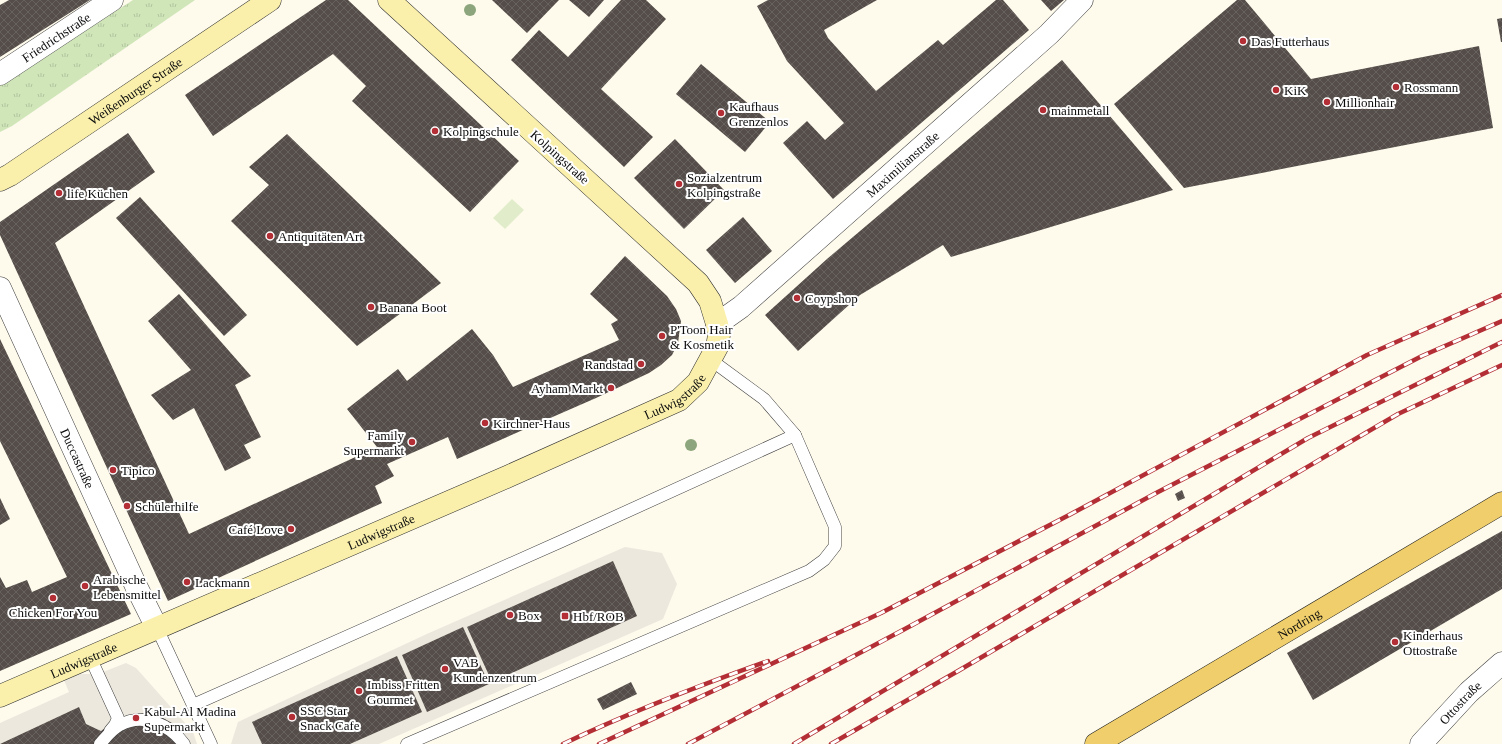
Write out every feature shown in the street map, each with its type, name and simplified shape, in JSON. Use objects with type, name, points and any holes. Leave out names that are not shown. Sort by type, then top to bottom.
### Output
[{"type":"main road","name":"Nordring","points":[[1096,744],[1502,503]]},
{"type":"street","name":"Friedrichstraße","points":[[0,74],[112,0]]},
{"type":"street","name":"Weißenburger Straße","points":[[0,180],[10,175],[270,0]]},
{"type":"street","name":"Kolpingstraße","points":[[389,0],[698,283],[710,301],[717,324]]},
{"type":"street","name":"Maximilianstraße","points":[[717,324],[740,307],[1037,44],[1082,0]]},
{"type":"street","name":"Duccastraße","points":[[0,288],[136,586],[157,628]]},
{"type":"street","name":"Ludwigstraße","points":[[0,696],[495,482],[679,400],[698,382],[711,360],[717,347],[717,324]]},
{"type":"street","name":"Ottostraße","points":[[1421,744],[1469,692],[1502,663]]},
{"type":"lane","points":[[406,744],[809,571],[824,560],[835,546],[835,527],[795,436],[764,399],[711,360]]},
{"type":"lane","points":[[193,705],[795,436]]},
{"type":"lane","points":[[157,628],[211,744]]},
{"type":"lane","points":[[90,657],[118,718],[99,744]]},
{"type":"lane","points":[[99,744],[110,732],[121,725],[140,720],[149,721],[167,727],[178,736],[184,744]]},
{"type":"green space","points":[[133,0],[195,0],[12,126],[0,132],[0,86]]},
{"type":"green space","points":[[512,199],[524,210],[505,229],[493,218]]},
{"type":"shaded area","points":[[625,547],[662,553],[677,584],[663,619],[379,744],[231,744],[238,722],[429,633]],"holes":[[[463,627],[489,684],[427,711],[402,655]]]},
{"type":"shaded area","points":[[126,663],[136,668],[193,732],[197,744],[188,744],[184,735],[172,723],[163,718],[147,713],[118,718],[101,731],[86,724],[79,707],[0,744],[0,723],[69,692],[64,680],[77,674],[98,674]]},
{"type":"building","points":[[9,0],[90,0],[0,57],[0,5]]},
{"type":"building","points":[[326,0],[348,0],[519,161],[470,212],[352,101],[366,86],[333,54],[213,136],[185,95]]},
{"type":"building","points":[[492,0],[559,0],[527,33]]},
{"type":"building","points":[[569,0],[604,0],[589,17]]},
{"type":"building","points":[[621,0],[646,0],[666,19],[601,89],[653,137],[624,167],[511,60],[539,30],[568,57]]},
{"type":"building","points":[[768,0],[877,0],[824,30],[828,38],[876,91],[938,40],[943,45],[996,0],[1003,0],[1029,30],[833,199],[783,143],[807,121],[825,140],[844,123],[787,61],[757,6]]},
{"type":"building","points":[[1041,0],[1064,0],[1051,11]]},
{"type":"building","points":[[1237,0],[1245,0],[1311,79],[1479,46],[1493,128],[1184,188],[1114,104]]},
{"type":"building","points":[[1502,18],[1502,42],[1501,42],[1497,19]]},
{"type":"building","points":[[1062,60],[1173,190],[951,257],[943,245],[860,295],[798,351],[765,315],[827,259]]},
{"type":"building","points":[[701,64],[770,122],[745,152],[676,94]]},
{"type":"building","points":[[128,133],[155,172],[55,243],[189,534],[377,447],[347,409],[398,369],[407,381],[472,329],[493,355],[513,387],[619,340],[611,324],[618,320],[590,294],[625,256],[667,296],[676,309],[681,321],[678,343],[672,355],[649,373],[457,459],[448,437],[387,464],[394,476],[375,486],[382,503],[168,601],[0,235],[0,222]]},
{"type":"building","points":[[287,134],[441,283],[357,346],[231,221],[269,185],[249,167]]},
{"type":"building","name":"Sozialzentrum Kolpingstraße","points":[[675,139],[724,190],[684,229],[634,178]]},
{"type":"building","points":[[140,197],[247,315],[224,336],[116,218]]},
{"type":"building","points":[[743,217],[772,251],[735,283],[706,250]]},
{"type":"building","points":[[179,294],[251,376],[235,385],[261,437],[244,445],[251,458],[225,471],[194,408],[173,420],[151,395],[191,370],[148,321]]},
{"type":"building","points":[[0,339],[131,614],[0,671],[0,577],[6,588],[27,580],[32,592],[67,577],[0,441]]},
{"type":"building","points":[[1182,490],[1185,498],[1178,501],[1175,494]]},
{"type":"building","points":[[0,498],[10,519],[0,525]]},
{"type":"building","points":[[1502,531],[1502,589],[1313,700],[1287,653]]},
{"type":"building","points":[[613,561],[637,616],[492,682],[467,627]]},
{"type":"building","name":"VAB Kundenzentrum","points":[[463,627],[489,684],[427,712],[402,655]]},
{"type":"building","points":[[397,656],[422,712],[350,744],[262,744],[252,722]]},
{"type":"building","points":[[631,682],[637,694],[603,710],[597,699]]},
{"type":"building","points":[[79,707],[86,724],[101,731],[118,718],[130,715],[147,713],[163,718],[172,723],[184,735],[188,744],[0,744]]},
{"type":"railway","points":[[599,744],[881,613],[1071,514],[1367,355],[1502,295]]},
{"type":"railway","points":[[688,744],[1158,492],[1422,356],[1502,321]]},
{"type":"railway","points":[[794,744],[1308,438],[1502,342]]},
{"type":"railway","points":[[831,744],[1398,414],[1502,365]]},
{"type":"railway","points":[[563,744],[664,700],[768,661]]},
{"type":"place","name":"Das Futterhaus","points":[[1243,41]]},
{"type":"place","name":"Rossmann","points":[[1396,87]]},
{"type":"place","name":"KiK","points":[[1276,90]]},
{"type":"place","name":"Millionhair","points":[[1327,102]]},
{"type":"place","name":"mainmetall","points":[[1043,110]]},
{"type":"place","name":"Kaufhaus Grenzenlos","points":[[721,113]]},
{"type":"place","name":"Kolpingschule","points":[[435,131]]},
{"type":"place","name":"Sozialzentrum Kolpingstraße","points":[[679,184]]},
{"type":"place","name":"life Küchen","points":[[59,193]]},
{"type":"place","name":"Antiquitäten Art","points":[[270,236]]},
{"type":"place","name":"Coypshop","points":[[797,298]]},
{"type":"place","name":"Banana Boot","points":[[371,307]]},
{"type":"place","name":"P'Toon Hair & Kosmetik","points":[[662,336]]},
{"type":"place","name":"Randstad","points":[[641,364]]},
{"type":"place","name":"Ayham Markt","points":[[611,388]]},
{"type":"place","name":"Kirchner-Haus","points":[[485,423]]},
{"type":"place","name":"Family Supermarkt","points":[[412,442]]},
{"type":"place","name":"Tipico","points":[[113,470]]},
{"type":"place","name":"Schülerhilfe","points":[[127,506]]},
{"type":"place","name":"Café Love","points":[[291,529]]},
{"type":"place","name":"Lackmann","points":[[187,582]]},
{"type":"place","name":"Arabische Lebensmittel","points":[[85,586]]},
{"type":"place","name":"Chicken For You","points":[[53,598]]},
{"type":"place","name":"Box","points":[[510,615]]},
{"type":"place","name":"Hbf/ROB","points":[[565,616]]},
{"type":"place","name":"Kinderhaus Ottostraße","points":[[1395,642]]},
{"type":"place","name":"VAB Kundenzentrum","points":[[445,669]]},
{"type":"place","name":"Imbiss Fritten Gourmet","points":[[359,691]]},
{"type":"place","name":"SSC Star Snack Cafe","points":[[292,717]]},
{"type":"place","name":"Kabul-Al Madina Supermarkt","points":[[136,718]]}]
